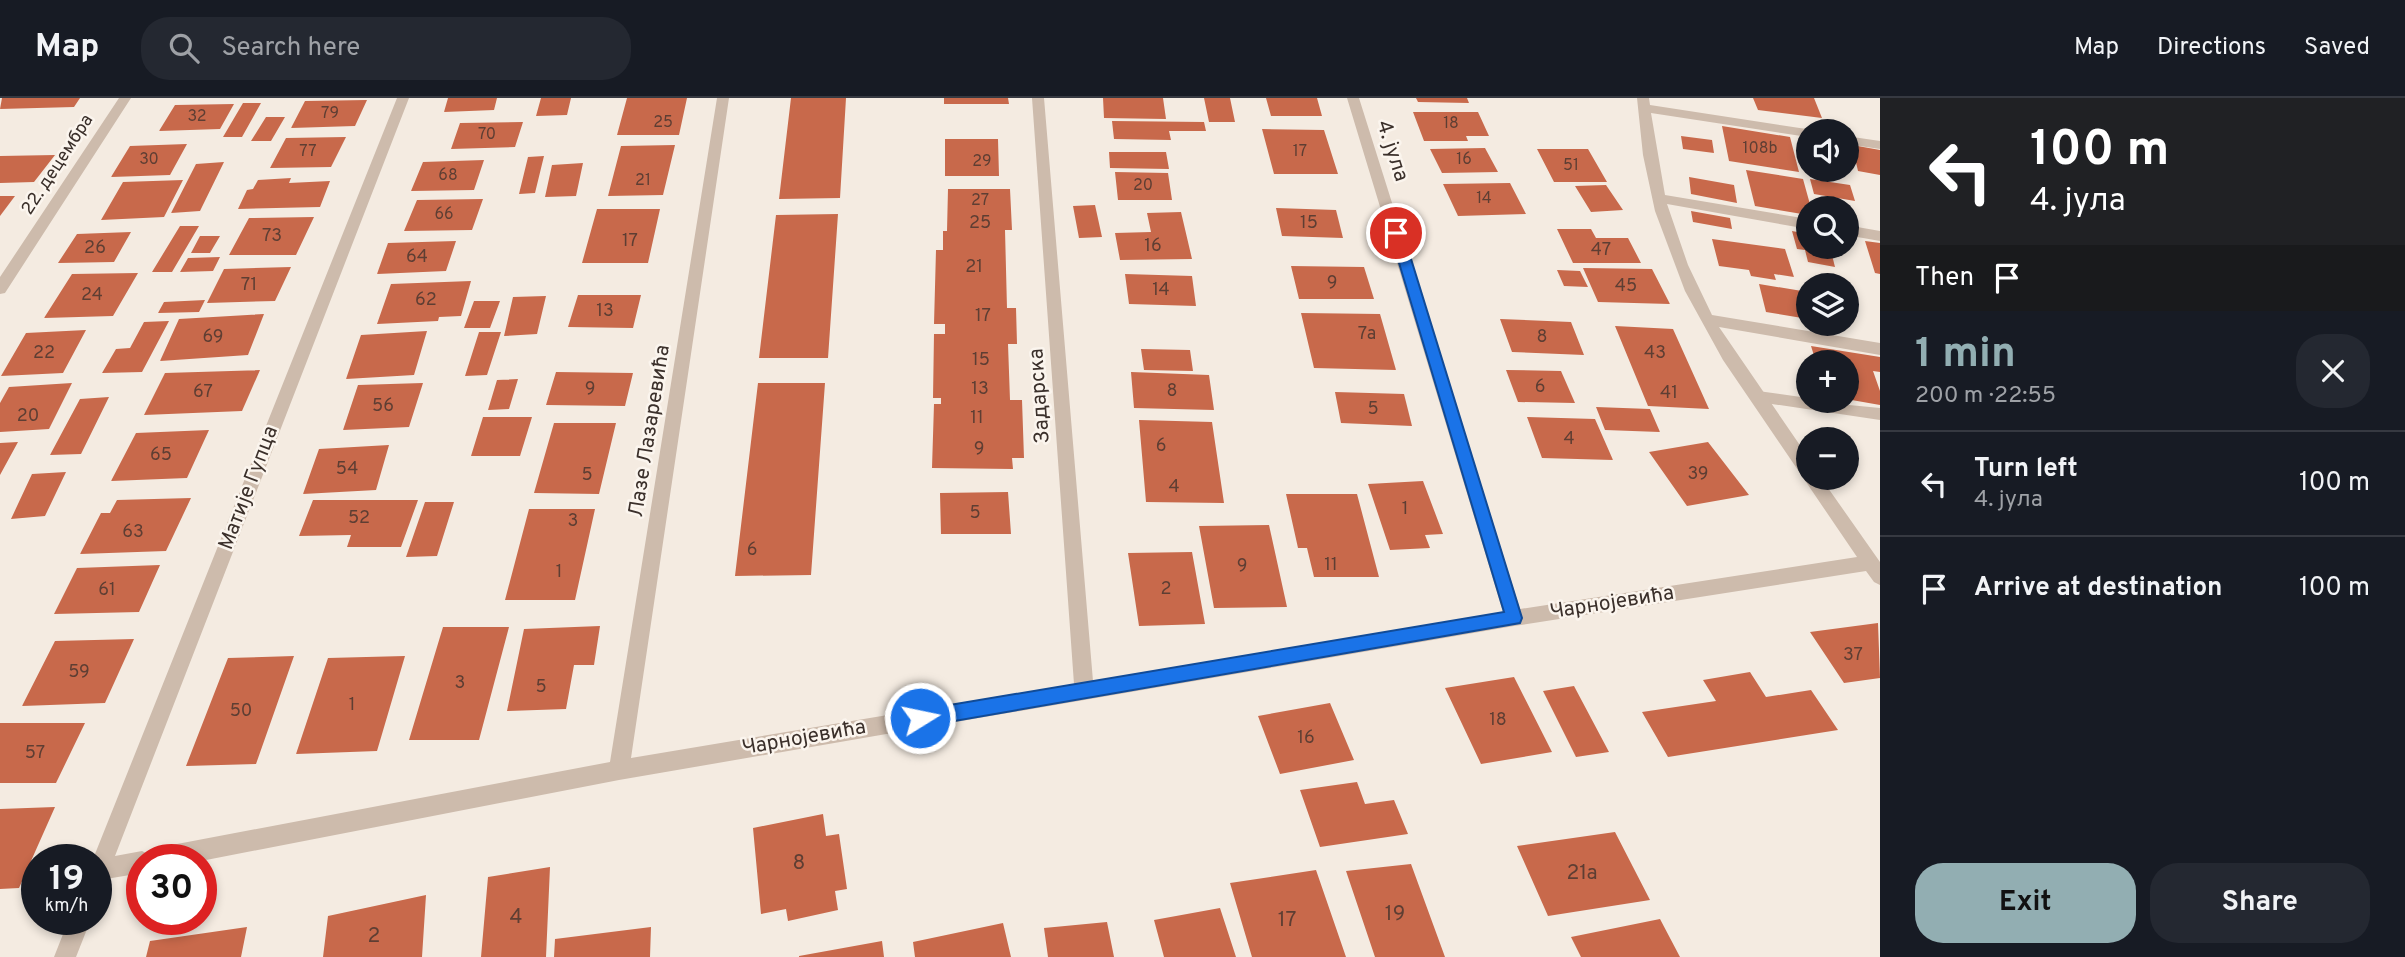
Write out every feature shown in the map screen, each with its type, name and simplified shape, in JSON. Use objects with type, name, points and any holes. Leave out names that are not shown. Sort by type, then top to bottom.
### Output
[{"type":"street","name":"22. децембра","points":[[0,289],[125,98]]},
{"type":"street","name":"Матије Гупца","points":[[110,844],[403,98]]},
{"type":"street","name":"Лазе Лазаревића","points":[[619,769],[723,98]]},
{"type":"street","name":"Задарска","points":[[1038,98],[1084,690]]},
{"type":"street","name":"4. јула","points":[[1353,98],[1514,618]]},
{"type":"street","points":[[1796,131],[1643,103],[1659,198],[1675,255],[1706,319],[1796,453]]},
{"type":"street","points":[[1859,141],[1880,145]]},
{"type":"street","points":[[1659,198],[1796,222]]},
{"type":"street","points":[[1859,232],[1880,236]]},
{"type":"street","points":[[1706,319],[1880,349]]},
{"type":"street","points":[[1758,397],[1880,414]]},
{"type":"street","points":[[1820,490],[1875,570]]},
{"type":"street","name":"Чарнојевића","points":[[217,847],[619,769],[1514,618],[1875,570]]},
{"type":"street","points":[[65,957],[74,935]]},
{"type":"building","points":[[2,98],[80,98],[74,107],[0,109]]},
{"type":"building","points":[[448,98],[497,98],[494,110],[444,112]]},
{"type":"building","points":[[541,98],[571,98],[567,115],[536,116]]},
{"type":"building","points":[[627,98],[687,98],[679,135],[617,135]]},
{"type":"building","points":[[791,98],[846,98],[840,198],[779,199]]},
{"type":"building","points":[[944,98],[1008,98],[1009,104],[944,104]]},
{"type":"building","points":[[1103,98],[1163,98],[1166,119],[1104,118]]},
{"type":"building","points":[[1204,98],[1230,98],[1235,122],[1209,122]]},
{"type":"building","points":[[1266,98],[1317,98],[1322,116],[1271,116]]},
{"type":"building","points":[[1416,98],[1467,98],[1469,103],[1418,102]]},
{"type":"building","points":[[1753,98],[1814,98],[1822,118],[1758,110]]},
{"type":"building","points":[[367,100],[355,126],[291,128],[305,101]]},
{"type":"building","points":[[243,103],[261,103],[242,137],[223,137]]},
{"type":"building","points":[[234,104],[220,129],[159,131],[175,105]]},
{"type":"building","points":[[1413,112],[1478,112],[1489,136],[1466,136],[1468,141],[1424,141]]},
{"type":"building","points":[[266,117],[285,117],[271,141],[251,141]]},
{"type":"building","points":[[1112,121],[1204,122],[1206,131],[1169,131],[1171,140],[1114,139]]},
{"type":"building","points":[[523,122],[515,147],[451,149],[460,123]]},
{"type":"building","points":[[1722,126],[1790,137],[1796,172],[1729,161]]},
{"type":"building","points":[[1262,129],[1324,130],[1338,174],[1274,174]]},
{"type":"building","points":[[1681,136],[1712,140],[1714,153],[1683,149]]},
{"type":"building","points":[[346,137],[331,167],[270,168],[286,138]]},
{"type":"building","points":[[945,139],[998,139],[999,176],[945,176]]},
{"type":"building","points":[[187,144],[170,175],[111,177],[130,146]]},
{"type":"building","points":[[675,145],[663,195],[608,196],[621,146]]},
{"type":"building","points":[[1859,146],[1880,150],[1880,175],[1859,171]]},
{"type":"building","points":[[1485,148],[1498,172],[1442,173],[1430,149]]},
{"type":"building","points":[[1537,149],[1588,149],[1607,182],[1554,182]]},
{"type":"building","points":[[1109,152],[1166,152],[1169,169],[1110,168]]},
{"type":"building","points":[[55,155],[34,182],[0,183],[0,156]]},
{"type":"building","points":[[544,156],[535,193],[519,194],[528,157]]},
{"type":"building","points":[[484,160],[474,190],[411,191],[423,162]]},
{"type":"building","points":[[224,162],[200,211],[171,213],[196,164]]},
{"type":"building","points":[[583,163],[576,196],[545,197],[552,165]]},
{"type":"building","points":[[1746,170],[1796,178],[1796,182],[1804,182],[1808,196],[1796,196],[1796,213],[1755,206]]},
{"type":"building","points":[[1115,172],[1168,173],[1172,200],[1118,200]]},
{"type":"building","points":[[1689,177],[1734,185],[1737,203],[1691,194]]},
{"type":"building","points":[[291,178],[289,183],[330,181],[320,207],[238,209],[247,190],[253,189],[258,180]]},
{"type":"building","points":[[183,180],[164,217],[101,220],[123,182]]},
{"type":"building","points":[[1811,182],[1830,182],[1850,185],[1853,196],[1826,196],[1814,194]]},
{"type":"building","points":[[1510,183],[1526,214],[1458,216],[1443,184]]},
{"type":"building","points":[[1606,185],[1623,210],[1591,212],[1575,186]]},
{"type":"building","points":[[948,189],[1010,189],[1012,230],[1005,230],[1007,308],[1016,308],[1017,344],[1008,344],[1010,400],[1022,400],[1024,458],[1012,458],[1013,469],[932,468],[934,404],[941,404],[941,398],[933,398],[934,334],[945,334],[945,324],[934,324],[936,250],[943,250],[943,231],[947,231]]},
{"type":"building","points":[[0,196],[15,196],[0,216]]},
{"type":"building","points":[[483,199],[472,230],[404,231],[417,200]]},
{"type":"building","points":[[1095,205],[1102,237],[1079,238],[1073,206]]},
{"type":"building","points":[[1276,208],[1336,210],[1343,238],[1282,236]]},
{"type":"building","points":[[597,209],[660,209],[648,263],[582,263]]},
{"type":"building","points":[[1691,211],[1730,218],[1732,229],[1693,222]]},
{"type":"building","points":[[1181,212],[1192,259],[1120,260],[1115,233],[1151,232],[1147,213]]},
{"type":"building","points":[[838,214],[828,358],[759,358],[776,215]]},
{"type":"building","points":[[314,217],[296,255],[229,255],[249,218]]},
{"type":"building","points":[[180,226],[199,226],[172,272],[152,272]]},
{"type":"building","points":[[1557,229],[1591,229],[1596,238],[1628,238],[1641,263],[1573,263]]},
{"type":"building","points":[[131,232],[114,262],[58,263],[77,234]]},
{"type":"building","points":[[200,236],[220,236],[210,253],[191,253]]},
{"type":"building","points":[[1712,239],[1785,249],[1794,277],[1774,274],[1776,280],[1751,276],[1749,270],[1719,266]]},
{"type":"building","points":[[456,241],[446,271],[377,274],[388,243]]},
{"type":"building","points":[[1865,241],[1880,243],[1880,274],[1875,273]]},
{"type":"building","points":[[220,257],[213,271],[180,272],[188,258]]},
{"type":"building","points":[[1807,259],[1833,259],[1835,267],[1808,262]]},
{"type":"building","points":[[1291,266],[1364,267],[1374,299],[1299,299]]},
{"type":"building","points":[[291,267],[275,301],[207,303],[224,269]]},
{"type":"building","points":[[1583,268],[1652,269],[1670,304],[1598,302]]},
{"type":"building","points":[[1557,270],[1580,271],[1588,287],[1564,286]]},
{"type":"building","points":[[138,273],[113,316],[44,318],[72,274]]},
{"type":"building","points":[[1125,274],[1192,276],[1196,306],[1129,304]]},
{"type":"building","points":[[471,281],[461,316],[439,317],[438,321],[377,324],[391,284]]},
{"type":"building","points":[[1759,284],[1796,290],[1796,317],[1766,312]]},
{"type":"building","points":[[578,295],[641,295],[633,328],[568,327]]},
{"type":"building","points":[[546,296],[537,334],[504,336],[513,297]]},
{"type":"building","points":[[205,300],[199,312],[158,313],[164,302]]},
{"type":"building","points":[[474,301],[500,301],[490,328],[464,328]]},
{"type":"building","points":[[1301,313],[1380,314],[1396,370],[1314,368]]},
{"type":"building","points":[[264,314],[248,355],[160,361],[179,319]]},
{"type":"building","points":[[1500,319],[1571,322],[1584,355],[1512,352]]},
{"type":"building","points":[[169,321],[142,372],[102,373],[116,349],[130,348],[144,322]]},
{"type":"building","points":[[1615,326],[1673,329],[1709,409],[1648,406]]},
{"type":"building","points":[[86,330],[63,373],[1,376],[26,333]]},
{"type":"building","points":[[427,331],[414,375],[346,379],[361,335]]},
{"type":"building","points":[[479,332],[501,332],[487,375],[465,376]]},
{"type":"building","points":[[1811,346],[1836,350],[1812,350]]},
{"type":"building","points":[[1141,349],[1190,350],[1193,371],[1144,370]]},
{"type":"building","points":[[1859,354],[1880,357],[1880,372],[1873,371],[1880,391],[1880,405],[1859,401]]},
{"type":"building","points":[[260,370],[242,411],[144,415],[165,373]]},
{"type":"building","points":[[1506,370],[1561,371],[1575,403],[1518,402]]},
{"type":"building","points":[[556,372],[633,373],[625,406],[546,405]]},
{"type":"building","points":[[1131,372],[1209,375],[1214,410],[1134,408]]},
{"type":"building","points":[[518,379],[509,409],[488,410],[497,380]]},
{"type":"building","points":[[72,383],[49,429],[0,432],[0,403],[9,387]]},
{"type":"building","points":[[423,383],[409,427],[343,430],[358,385]]},
{"type":"building","points":[[758,383],[825,383],[811,575],[735,576]]},
{"type":"building","points":[[1335,392],[1404,394],[1412,426],[1341,423]]},
{"type":"building","points":[[109,397],[81,454],[50,455],[80,399]]},
{"type":"building","points":[[1596,407],[1650,409],[1660,432],[1605,430]]},
{"type":"building","points":[[483,417],[532,417],[520,456],[471,456]]},
{"type":"building","points":[[1527,417],[1595,419],[1613,460],[1542,458]]},
{"type":"building","points":[[1139,420],[1212,422],[1224,503],[1146,502]]},
{"type":"building","points":[[554,423],[616,423],[599,494],[534,493]]},
{"type":"building","points":[[209,430],[187,478],[111,481],[136,433]]},
{"type":"building","points":[[18,442],[0,475],[0,443]]},
{"type":"building","points":[[1708,442],[1749,495],[1687,506],[1649,452]]},
{"type":"building","points":[[389,445],[376,490],[303,494],[319,449]]},
{"type":"building","points":[[66,472],[45,516],[11,519],[32,474]]},
{"type":"building","points":[[1423,481],[1443,534],[1425,535],[1430,548],[1390,550],[1368,484]]},
{"type":"building","points":[[1008,492],[1011,534],[941,534],[940,493]]},
{"type":"building","points":[[1286,494],[1357,494],[1379,577],[1314,577],[1307,548],[1298,548]]},
{"type":"building","points":[[191,498],[166,551],[80,554],[101,513],[110,513],[117,500]]},
{"type":"building","points":[[313,500],[418,500],[401,547],[347,547],[351,535],[299,536]]},
{"type":"building","points":[[425,502],[454,502],[437,556],[406,557]]},
{"type":"building","points":[[529,509],[595,509],[575,600],[505,600]]},
{"type":"building","points":[[1269,525],[1287,607],[1214,608],[1199,526]]},
{"type":"building","points":[[1192,552],[1205,624],[1139,626],[1128,553]]},
{"type":"building","points":[[160,565],[139,612],[54,614],[77,568]]},
{"type":"building","points":[[1878,623],[1880,678],[1844,683],[1810,632]]},
{"type":"building","points":[[600,626],[594,665],[574,665],[566,709],[507,711],[524,629]]},
{"type":"building","points":[[443,627],[509,627],[479,740],[409,740]]},
{"type":"building","points":[[134,639],[105,703],[22,706],[55,641]]},
{"type":"building","points":[[294,656],[256,764],[186,766],[228,658]]},
{"type":"building","points":[[405,656],[377,751],[296,754],[328,658]]},
{"type":"building","points":[[1750,672],[1766,697],[1811,690],[1838,730],[1668,757],[1642,712],[1716,701],[1703,680]]},
{"type":"building","points":[[1514,677],[1552,752],[1481,764],[1445,688]]},
{"type":"building","points":[[1574,686],[1609,752],[1576,757],[1543,691]]},
{"type":"building","points":[[1330,703],[1354,760],[1280,774],[1258,716]]},
{"type":"building","points":[[0,723],[85,723],[56,783],[0,783]]},
{"type":"building","points":[[1357,782],[1365,804],[1394,800],[1408,834],[1320,847],[1300,790]]},
{"type":"building","points":[[55,807],[39,844],[21,844],[19,888],[0,889],[0,809]]},
{"type":"building","points":[[823,814],[826,836],[839,834],[847,889],[835,891],[838,910],[788,921],[786,909],[761,914],[753,828]]},
{"type":"building","points":[[1615,832],[1650,900],[1548,916],[1517,846]]},
{"type":"building","points":[[1411,864],[1445,957],[1375,957],[1346,871]]},
{"type":"building","points":[[550,867],[546,957],[481,957],[488,877]]},
{"type":"building","points":[[1316,870],[1346,957],[1252,957],[1230,883]]},
{"type":"building","points":[[426,895],[422,957],[323,957],[328,916]]},
{"type":"building","points":[[1220,908],[1236,957],[1164,957],[1154,920]]},
{"type":"building","points":[[1660,919],[1680,957],[1581,957],[1571,937]]},
{"type":"building","points":[[1107,922],[1114,957],[1048,957],[1044,928]]},
{"type":"building","points":[[1003,923],[1011,957],[915,957],[913,942]]},
{"type":"building","points":[[247,927],[241,957],[146,957],[150,941],[192,935],[217,935],[217,931]]},
{"type":"building","points":[[651,927],[650,957],[554,957],[555,939]]},
{"type":"building","points":[[882,941],[884,957],[799,957],[799,956]]},
{"type":"route","points":[[920,718],[1514,618],[1396,233]]}]
